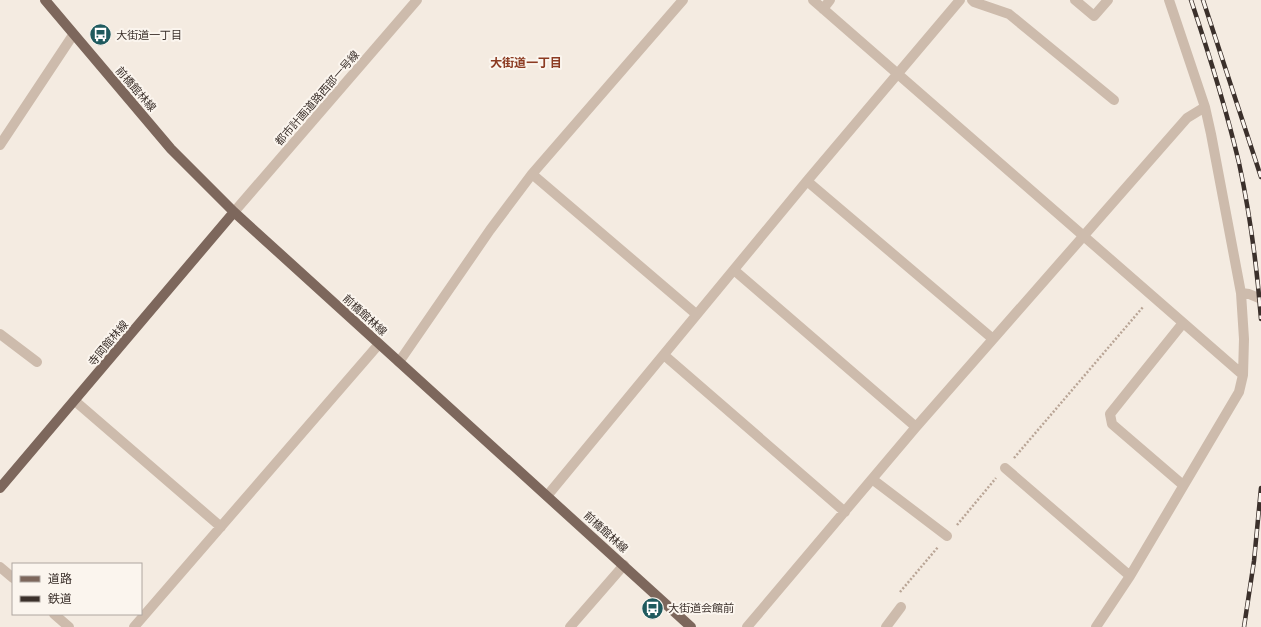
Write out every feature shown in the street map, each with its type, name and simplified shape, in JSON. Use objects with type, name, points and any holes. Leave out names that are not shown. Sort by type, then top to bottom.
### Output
[{"type":"main road","name":"前橋館林線","points":[[45,0],[73,35],[171,149],[234,212],[691,627]]},
{"type":"main road","name":"寺岡館林線","points":[[0,488],[234,212]]},
{"type":"street","name":"都市計画道路西部一号線","points":[[234,212],[417,0]]},
{"type":"street","points":[[399,362],[490,230],[532,174],[683,0]]},
{"type":"street","points":[[813,0],[1243,375]]},
{"type":"street","points":[[823,9],[830,0]]},
{"type":"street","points":[[547,496],[664,355],[696,314],[960,0]]},
{"type":"street","points":[[972,0],[1009,14],[1114,100]]},
{"type":"street","points":[[1075,0],[1094,16],[1108,0]]},
{"type":"street","points":[[1096,627],[1130,576],[1239,392],[1243,375],[1244,339],[1241,293],[1211,134],[1205,108],[1169,0]]},
{"type":"street","points":[[0,145],[73,35]]},
{"type":"street","points":[[747,627],[916,427],[1187,118],[1205,108]]},
{"type":"street","points":[[532,174],[696,314]]},
{"type":"street","points":[[807,181],[993,339]]},
{"type":"street","points":[[734,270],[916,427]]},
{"type":"street","points":[[1241,293],[1249,294],[1261,299]]},
{"type":"street","points":[[1183,323],[1110,414],[1112,424],[1183,486]]},
{"type":"street","points":[[0,334],[37,362]]},
{"type":"street","points":[[134,627],[379,344]]},
{"type":"street","points":[[664,355],[845,512]]},
{"type":"street","points":[[75,401],[221,527]]},
{"type":"street","points":[[1005,468],[1130,576]]},
{"type":"street","points":[[872,479],[947,536]]},
{"type":"street","points":[[570,627],[624,565]]},
{"type":"street","points":[[0,567],[12,577]]},
{"type":"street","points":[[886,627],[901,607]]},
{"type":"street","points":[[55,615],[69,627]]},
{"type":"railway","points":[[1191,0],[1217,81],[1239,163],[1253,241],[1261,319]]},
{"type":"railway","points":[[1203,0],[1261,177]]},
{"type":"railway","points":[[1244,627],[1254,561],[1261,488]]},
{"type":"place","name":"大街道一丁目","points":[[101,35]]},
{"type":"place","name":"大街道会館前","points":[[653,608]]},
{"type":"district","name":"大街道一丁目","points":[[526,63]]}]
